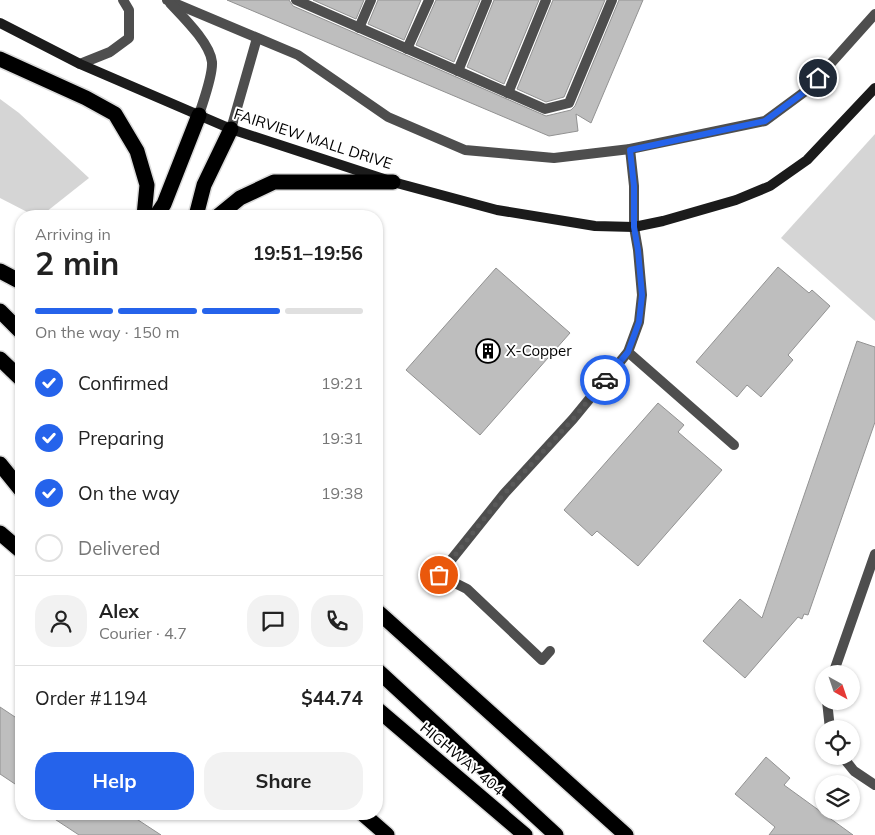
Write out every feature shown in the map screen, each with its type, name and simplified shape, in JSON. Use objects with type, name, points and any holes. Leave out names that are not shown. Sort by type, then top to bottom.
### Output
[{"type":"highway","points":[[0,59],[86,98],[115,114],[137,151],[147,185],[145,210]]},
{"type":"highway","points":[[160,210],[199,115]]},
{"type":"highway","points":[[198,210],[204,185],[231,129]]},
{"type":"highway","points":[[225,210],[240,198],[274,182],[393,182]]},
{"type":"highway","points":[[0,272],[15,279]]},
{"type":"highway","points":[[0,311],[15,326]]},
{"type":"highway","points":[[0,359],[15,373]]},
{"type":"highway","points":[[0,464],[15,483]]},
{"type":"highway","points":[[0,480],[15,492]]},
{"type":"highway","points":[[0,533],[15,546]]},
{"type":"highway","points":[[383,616],[626,835]]},
{"type":"highway","points":[[383,675],[556,835]]},
{"type":"highway","name":"HIGHWAY 404","points":[[383,714],[525,835]]},
{"type":"highway","points":[[370,820],[387,835]]},
{"type":"street","points":[[80,64],[110,52],[129,38],[129,10],[123,0]]},
{"type":"street","points":[[167,0],[298,55],[388,117],[465,150],[554,158],[630,150],[765,121],[807,90],[875,14]]},
{"type":"street","points":[[167,0],[202,38],[212,62],[208,86],[199,115]]},
{"type":"street","points":[[296,0],[313,4],[359,28],[545,109],[569,103],[612,0]]},
{"type":"street","points":[[359,28],[371,0]]},
{"type":"street","points":[[407,49],[429,0]]},
{"type":"street","points":[[458,71],[487,0]]},
{"type":"street","points":[[508,93],[546,0]]},
{"type":"street","name":"FAIRVIEW MALL DRIVE","points":[[0,23],[80,64],[231,129],[393,182],[497,210],[595,226],[634,227],[662,221],[736,200],[770,186],[807,160],[875,88]]},
{"type":"street","points":[[231,129],[257,38]]},
{"type":"street","points":[[550,651],[542,660],[467,589],[439,575],[504,494],[573,419],[628,352],[639,322],[642,295],[634,227],[634,186],[630,150]]},
{"type":"street","points":[[628,352],[734,445]]},
{"type":"street","points":[[836,665],[875,554]]},
{"type":"street","points":[[849,765],[854,771],[875,785]]},
{"type":"shaded area","points":[[0,99],[19,113],[89,178],[49,210],[23,210],[0,198]]},
{"type":"shaded area","points":[[875,134],[875,321],[781,238]]},
{"type":"building","points":[[227,0],[289,0],[293,6],[546,116],[571,110],[575,106],[619,0],[643,0],[591,123],[576,114],[578,131],[549,136]]},
{"type":"building","points":[[313,0],[364,0],[356,19]]},
{"type":"building","points":[[378,0],[421,0],[404,40],[368,24]]},
{"type":"building","points":[[436,0],[480,0],[454,62],[416,45]]},
{"type":"building","points":[[494,0],[539,0],[504,84],[467,67]]},
{"type":"building","points":[[553,0],[605,0],[564,97],[546,102],[517,89]]},
{"type":"building","points":[[778,267],[809,293],[812,290],[830,306],[788,355],[793,360],[761,397],[747,385],[737,397],[696,362]]},
{"type":"building","name":"X-Copper","points":[[496,268],[570,333],[480,435],[406,370]]},
{"type":"building","points":[[857,341],[875,347],[875,422],[808,615],[804,614],[802,619],[798,617],[745,678],[703,641],[740,599],[762,618]]},
{"type":"building","points":[[658,403],[684,425],[678,432],[722,470],[638,566],[597,531],[592,536],[564,510]]},
{"type":"building","points":[[0,707],[15,717],[15,784],[0,774]]},
{"type":"building","points":[[766,757],[790,778],[784,785],[815,807],[815,820],[832,820],[853,835],[769,835],[775,827],[735,794]]},
{"type":"building","points":[[56,820],[138,820],[161,835],[79,835]]},
{"type":"way so far","points":[[439,575],[504,494],[573,419],[605,380]]},
{"type":"place","name":"X-Copper","points":[[488,351]]},
{"type":"route","points":[[605,380],[628,352],[639,322],[642,295],[634,227],[634,186],[630,150],[765,121],[807,90],[818,78]]}]
